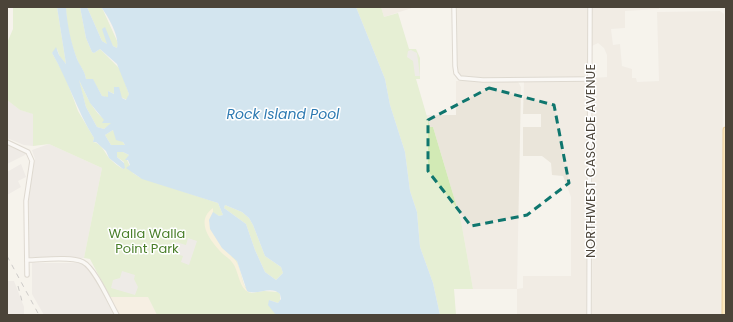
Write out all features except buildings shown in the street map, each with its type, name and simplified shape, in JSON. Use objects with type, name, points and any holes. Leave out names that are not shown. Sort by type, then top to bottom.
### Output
[{"type":"highway","points":[[725,315],[726,130]]},
{"type":"street","points":[[454,7],[454,66],[456,73],[460,78],[483,80],[590,79]]},
{"type":"street","name":"NORTHWEST CASCADE AVENUE","points":[[589,315],[590,7]]},
{"type":"street","points":[[7,142],[28,152],[32,158],[26,201],[27,275]]},
{"type":"street","points":[[27,260],[76,260],[85,264],[92,271],[116,315]]},
{"type":"highlighted area","points":[[489,88],[554,105],[569,183],[527,215],[471,226],[428,171],[428,120]]},
{"type":"shaded area","points":[[381,7],[415,7],[384,17]]},
{"type":"shaded area","points":[[456,7],[589,7],[589,77],[468,78],[462,76],[456,70]]},
{"type":"shaded area","points":[[592,7],[659,7],[659,9],[625,11],[625,28],[611,29],[613,45],[620,44],[622,66],[632,69],[632,78],[636,78],[637,82],[659,81],[657,12],[720,11],[724,14],[722,315],[592,315],[593,78],[607,77],[607,55],[604,48],[598,43],[592,46]]},
{"type":"shaded area","points":[[411,50],[417,53],[420,76],[415,76],[413,61],[407,57],[408,51]]},
{"type":"shaded area","points":[[514,80],[518,82],[521,87],[517,289],[473,289],[461,221],[433,127],[430,127],[426,115],[456,115],[456,81]]},
{"type":"shaded area","points":[[524,81],[586,81],[589,84],[586,315],[517,315],[517,289],[523,288],[523,276],[571,276],[571,197],[563,176],[552,175],[551,163],[542,156],[523,156],[523,127],[541,127],[541,114],[523,114]]},
{"type":"shaded area","points":[[7,100],[20,110],[34,114],[33,146],[24,145],[7,138]]},
{"type":"shaded area","points":[[7,143],[27,154],[7,164]]},
{"type":"shaded area","points":[[49,144],[102,168],[84,258],[29,257],[28,201],[35,159],[32,150]]},
{"type":"shaded area","points":[[21,164],[26,177],[18,181],[21,187],[7,195],[7,172]]},
{"type":"shaded area","points":[[188,238],[197,241],[189,265],[181,262],[183,256],[172,253],[176,242],[186,245]]},
{"type":"shaded area","points":[[32,263],[80,263],[87,265],[115,315],[44,315],[32,294]]},
{"type":"shaded area","points":[[122,271],[135,275],[134,279],[138,287],[135,295],[111,288],[113,280],[120,278]]},
{"type":"shaded area","points":[[7,281],[14,281],[24,307],[24,315],[7,315]]},
{"type":"shaded area","points":[[110,297],[148,297],[157,315],[120,315]]},
{"type":"green space","name":"Walla Walla Point Park","points":[[13,7],[57,7],[66,64],[60,57],[57,49],[52,53],[65,76],[78,111],[94,138],[93,142],[99,144],[110,159],[123,169],[124,162],[117,157],[117,152],[123,152],[129,155],[127,160],[133,173],[139,177],[218,203],[223,215],[219,216],[213,213],[237,261],[244,285],[251,293],[264,291],[278,292],[280,294],[280,301],[278,303],[269,300],[276,315],[157,315],[148,297],[110,297],[90,259],[84,258],[102,168],[49,144],[33,146],[33,114],[20,110],[7,100],[7,43],[13,29]]},
{"type":"green space","points":[[66,7],[80,7],[86,38],[92,52],[94,53],[100,49],[120,69],[129,94],[127,100],[108,91],[109,98],[102,96],[93,80],[86,79],[77,59],[71,40]]},
{"type":"green space","points":[[87,7],[101,7],[118,43],[117,48],[113,46],[108,37],[107,44],[102,41]]},
{"type":"green space","points":[[356,7],[381,7],[384,17],[398,13],[409,49],[416,49],[420,58],[420,79],[416,79],[430,127],[433,127],[461,221],[473,289],[454,289],[456,315],[440,315],[433,283],[420,247],[417,212],[410,191],[405,152],[390,105],[385,79]]},
{"type":"green space","points":[[78,78],[95,110],[100,116],[112,123],[104,129],[97,127],[86,107]]},
{"type":"green space","points":[[113,130],[125,145],[111,145],[105,135]]},
{"type":"green space","points":[[225,205],[242,212],[249,218],[265,256],[281,267],[283,273],[276,280],[265,272],[255,250],[246,224],[224,208]]},
{"type":"sand","points":[[213,208],[213,212],[209,220],[236,261],[244,285],[251,293],[244,289],[232,263],[219,250],[208,235],[205,218]]},
{"type":"water","name":"Rock Island Pool","points":[[57,7],[66,7],[68,27],[73,47],[86,79],[93,79],[102,96],[108,97],[108,91],[114,94],[114,87],[119,87],[122,98],[126,100],[129,94],[117,64],[100,49],[94,53],[92,52],[86,38],[80,7],[87,7],[102,41],[107,44],[102,29],[105,27],[113,46],[117,48],[117,38],[110,21],[101,7],[356,7],[385,79],[390,105],[405,152],[410,191],[417,212],[420,247],[433,283],[440,315],[276,315],[268,305],[269,300],[278,303],[281,299],[280,294],[272,290],[255,292],[247,291],[237,261],[222,248],[210,229],[209,220],[213,212],[219,216],[223,215],[218,203],[142,179],[126,168],[130,165],[128,160],[125,160],[129,155],[123,152],[117,152],[117,157],[124,163],[125,168],[123,169],[109,158],[106,151],[96,142],[93,142],[94,138],[52,53],[56,47],[59,55],[66,64]],"holes":[[[79,80],[90,103],[104,120],[102,123],[111,123],[104,129],[97,127],[86,107]],[[113,130],[116,140],[123,142],[125,145],[111,145],[105,135]],[[225,205],[242,212],[249,218],[265,256],[281,267],[283,273],[276,280],[265,272],[255,250],[246,224],[224,208]]]},
{"type":"railway","points":[[7,256],[39,315]]},
{"type":"railway","points":[[18,286],[23,305]]}]
